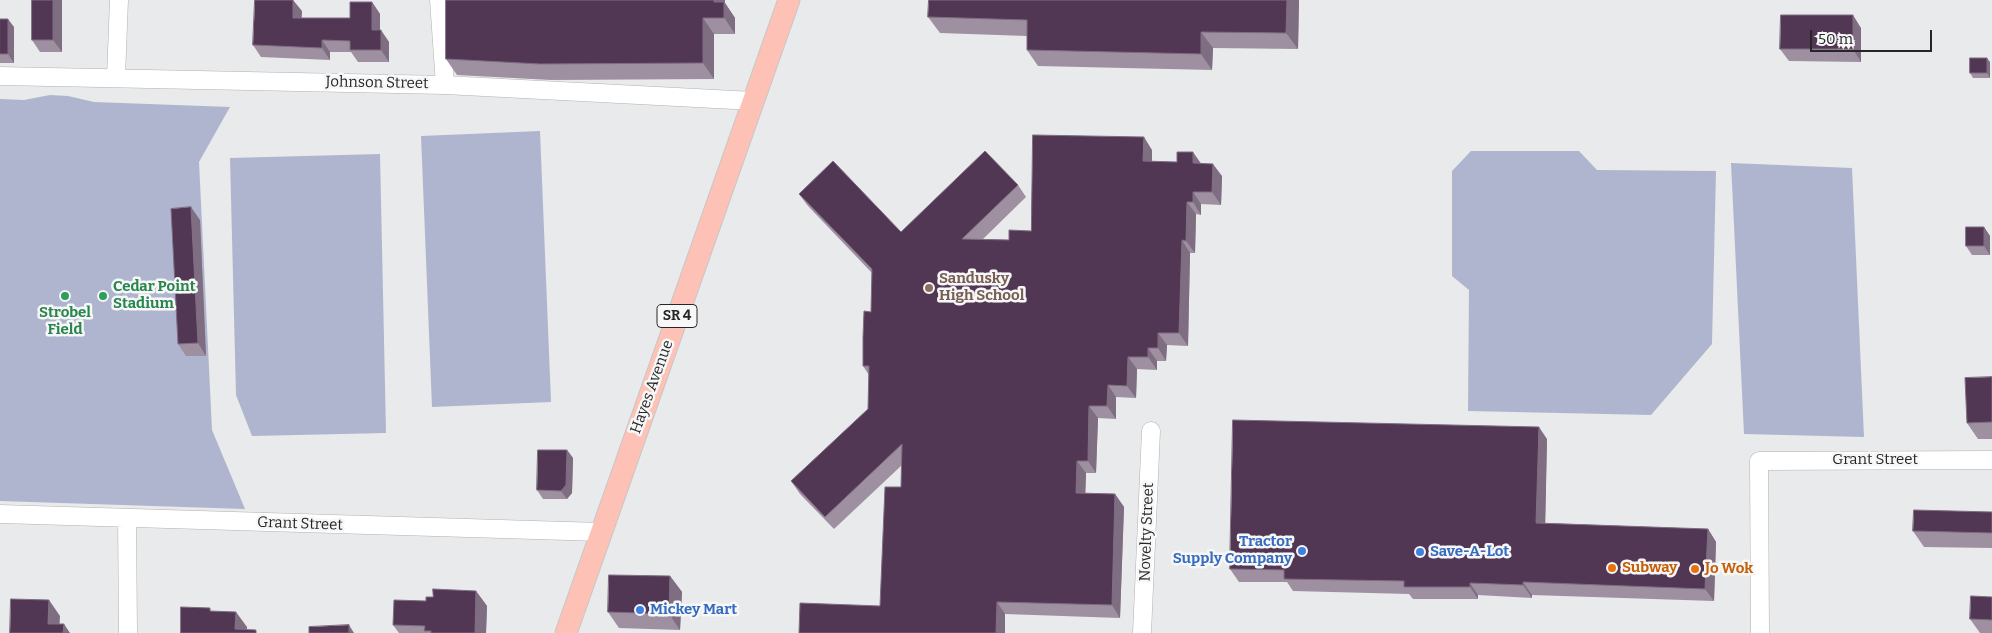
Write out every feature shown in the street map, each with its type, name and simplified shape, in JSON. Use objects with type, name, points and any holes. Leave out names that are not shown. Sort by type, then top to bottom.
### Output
[{"type":"main road","name":"Hayes Avenue","points":[[566,633],[789,0]]},
{"type":"street","points":[[116,77],[119,0]]},
{"type":"street","points":[[439,0],[446,84]]},
{"type":"street","name":"Johnson Street","points":[[0,76],[446,84],[754,100]]},
{"type":"street","name":"Novelty Street","points":[[1142,633],[1151,431]]},
{"type":"street","name":"Grant Street","points":[[1760,633],[1758,461],[1992,460]]},
{"type":"street","name":"Grant Street","points":[[0,514],[600,532]]},
{"type":"street","points":[[127,518],[128,633]]},
{"type":"shaded area","name":"Cedar Point Stadium","points":[[50,95],[68,96],[94,102],[230,107],[199,162],[212,430],[245,509],[0,501],[0,99],[24,100]]},
{"type":"shaded area","points":[[540,131],[551,402],[432,407],[421,136]]},
{"type":"shaded area","points":[[1471,151],[1579,151],[1597,170],[1716,171],[1712,344],[1651,415],[1468,411],[1469,290],[1452,276],[1452,171]]},
{"type":"shaded area","points":[[380,154],[386,433],[252,436],[236,395],[230,158]]},
{"type":"shaded area","points":[[1731,163],[1852,168],[1864,437],[1744,434]]},
{"type":"building","points":[[32,0],[53,0],[53,40],[32,40]]},
{"type":"building","points":[[255,0],[293,0],[293,18],[350,18],[350,2],[372,2],[372,30],[381,30],[381,50],[350,50],[350,41],[322,40],[322,48],[253,45]]},
{"type":"building","points":[[446,0],[714,0],[714,2],[724,2],[724,18],[703,18],[703,63],[540,64],[446,59]]},
{"type":"building","points":[[929,0],[1287,0],[1286,33],[1201,32],[1201,54],[1027,50],[1027,20],[928,17]]},
{"type":"building","points":[[1781,15],[1853,15],[1853,49],[1780,49]]},
{"type":"building","points":[[0,19],[8,19],[8,54],[0,54]]},
{"type":"building","points":[[1970,58],[1987,58],[1987,73],[1970,73]]},
{"type":"building","name":"Sandusky High School","points":[[1033,135],[1144,137],[1143,161],[1177,162],[1177,152],[1193,152],[1193,163],[1213,164],[1212,192],[1193,192],[1193,202],[1187,202],[1186,241],[1182,240],[1179,333],[1158,333],[1158,348],[1148,348],[1148,357],[1128,357],[1127,386],[1108,385],[1107,406],[1089,406],[1088,461],[1077,461],[1076,493],[1115,494],[1112,605],[997,602],[996,633],[799,633],[800,603],[880,606],[885,487],[901,487],[902,444],[825,517],[791,481],[868,409],[869,366],[863,366],[863,337],[864,311],[871,312],[872,269],[799,194],[833,161],[901,232],[985,151],[1018,185],[962,239],[1009,240],[1009,230],[1031,231]]},
{"type":"building","points":[[191,207],[198,343],[178,344],[171,209]]},
{"type":"building","points":[[1966,227],[1984,227],[1984,246],[1966,246]]},
{"type":"building","points":[[1992,377],[1992,422],[1967,423],[1965,378]]},
{"type":"building","points":[[1233,420],[1539,427],[1536,523],[1708,529],[1705,589],[1523,582],[1523,585],[1470,583],[1470,587],[1404,587],[1404,581],[1284,579],[1284,570],[1230,569]]},
{"type":"building","points":[[538,450],[567,450],[566,485],[561,491],[537,490]]},
{"type":"building","points":[[1914,510],[1992,512],[1992,533],[1913,531]]},
{"type":"building","points":[[609,575],[670,576],[669,614],[608,612]]},
{"type":"building","points":[[433,589],[476,591],[475,633],[431,633],[431,631],[424,631],[425,626],[393,625],[394,600],[426,601],[426,597],[433,597]]},
{"type":"building","points":[[1971,596],[1992,597],[1992,620],[1970,619]]},
{"type":"building","points":[[11,599],[49,600],[48,624],[64,624],[63,633],[10,633]]},
{"type":"building","points":[[181,607],[210,608],[210,611],[236,612],[235,629],[256,630],[256,633],[181,633]]},
{"type":"building","points":[[349,625],[349,633],[309,633],[309,627]]},
{"type":"place","name":"Sandusky High School","points":[[929,288]]},
{"type":"place","name":"Strobel Field","points":[[65,296]]},
{"type":"place","name":"Cedar Point Stadium","points":[[103,296]]},
{"type":"place","name":"Tractor Supply Company","points":[[1302,551]]},
{"type":"place","name":"Save-A-Lot","points":[[1420,552]]},
{"type":"place","name":"Subway","points":[[1612,568]]},
{"type":"place","name":"Jo Wok","points":[[1695,569]]},
{"type":"place","name":"Mickey Mart","points":[[640,610]]}]
